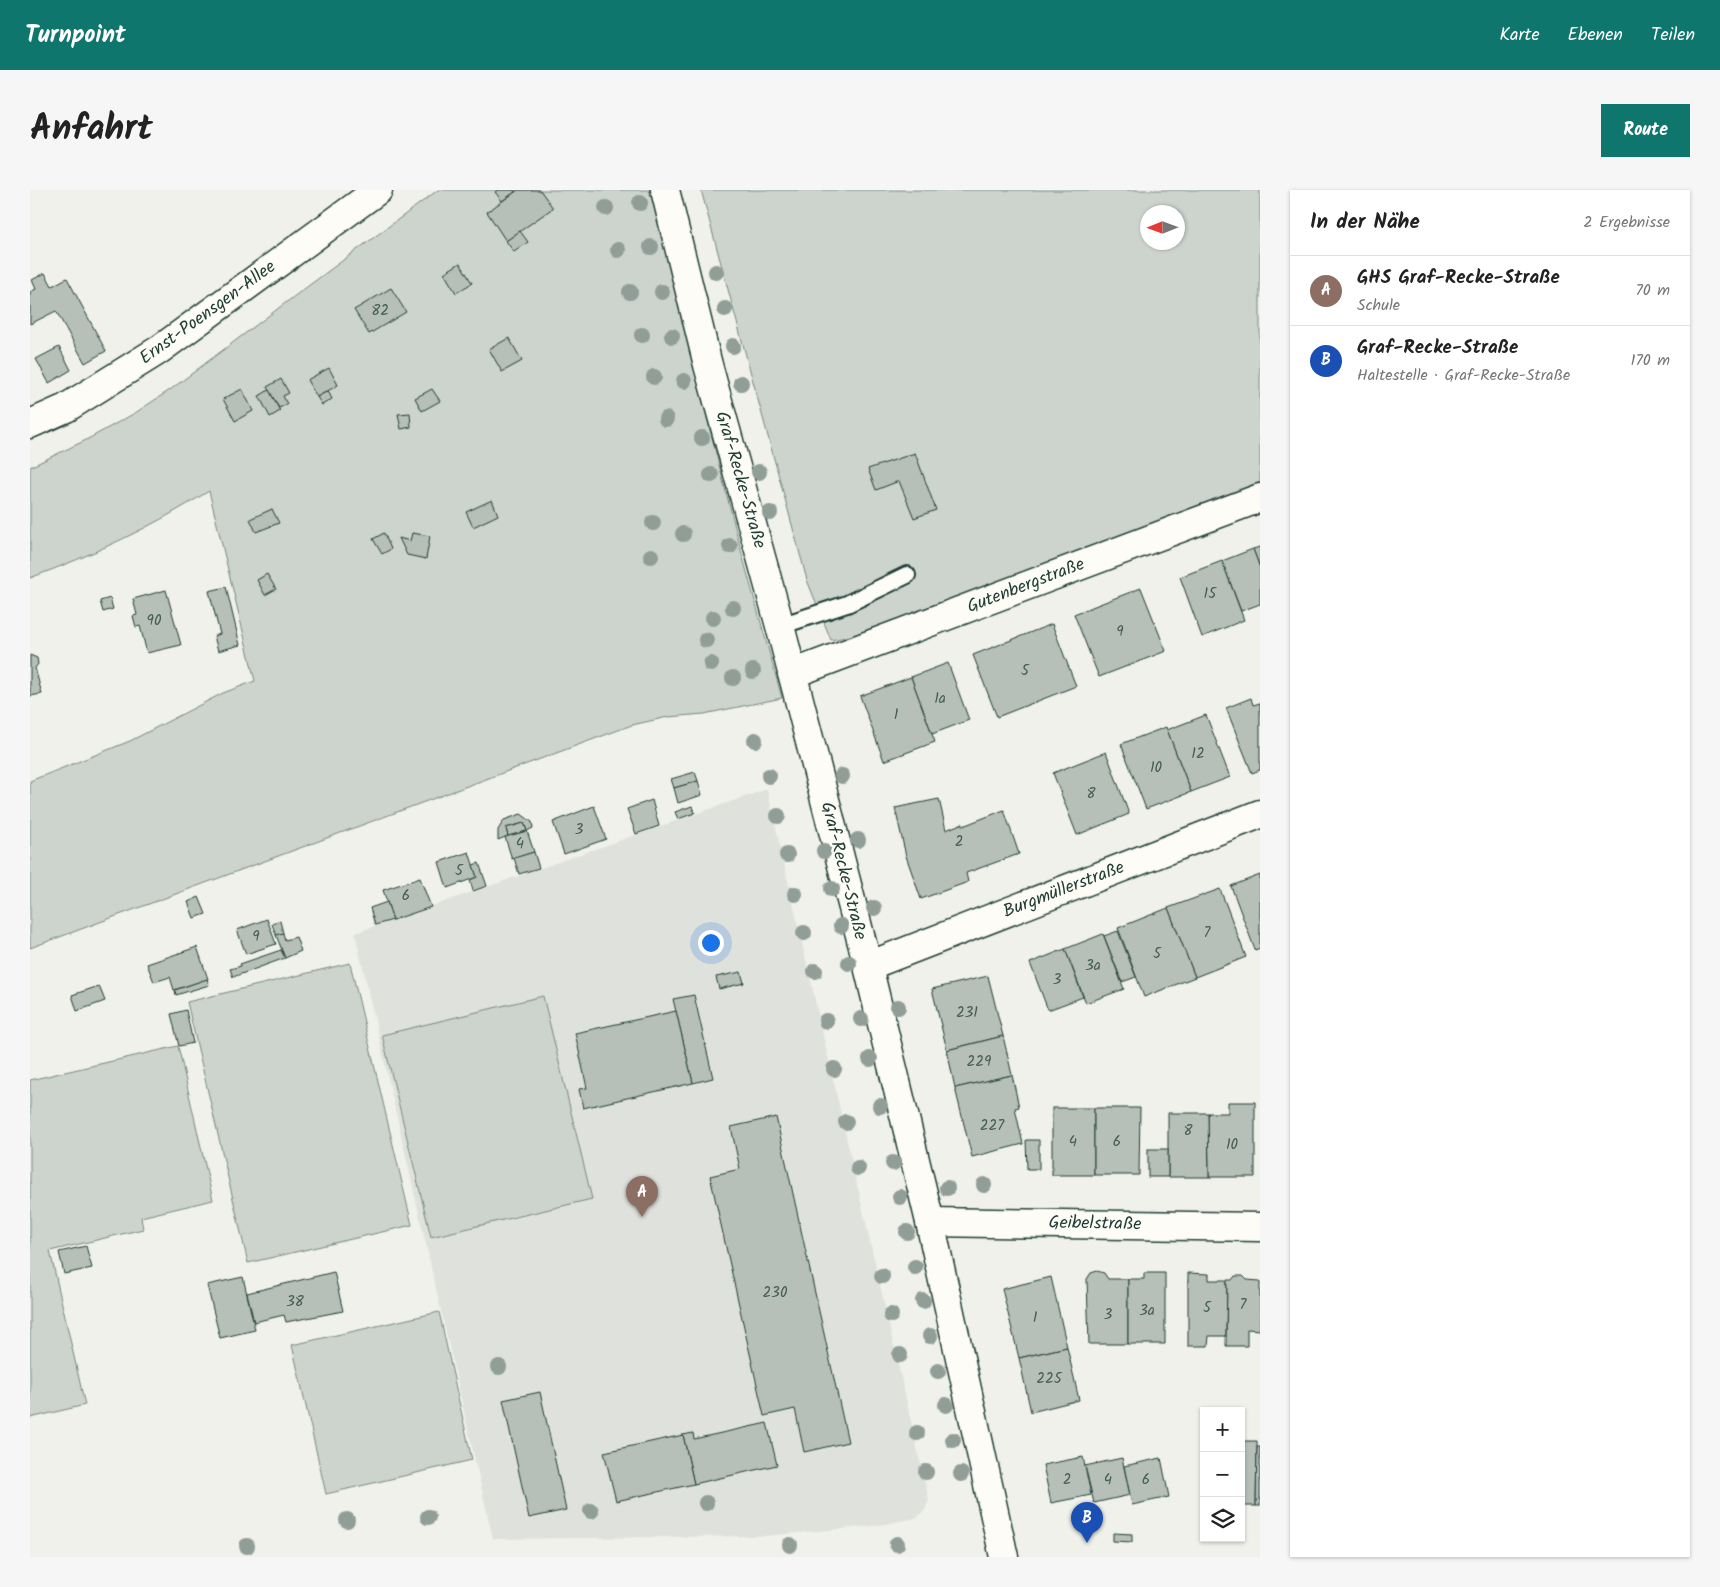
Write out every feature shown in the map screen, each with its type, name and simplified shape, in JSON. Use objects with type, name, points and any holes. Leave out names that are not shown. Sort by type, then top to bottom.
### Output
[{"type":"street","name":"Ernst-Poensgen-Allee","points":[[30,424],[66,408],[159,350],[378,190]]},
{"type":"street","name":"Graf-Recke-Straße","points":[[665,190],[718,401],[780,626],[868,966],[930,1222],[1004,1557]]},
{"type":"street","name":"Gutenbergstraße","points":[[792,674],[1260,498]]},
{"type":"street","name":"Burgmüllerstraße","points":[[868,966],[1260,814]]},
{"type":"street","name":"Geibelstraße","points":[[930,1222],[1260,1227]]},
{"type":"lane","points":[[780,626],[847,604],[907,575]]},
{"type":"shaded area","points":[[438,190],[652,190],[682,321],[743,558],[782,698],[704,714],[668,717],[632,725],[30,948],[30,781],[130,741],[223,693],[255,681],[209,491],[166,517],[122,539],[77,560],[30,578],[30,467],[86,440],[135,413],[170,390]]},
{"type":"shaded area","points":[[701,190],[1260,190],[1260,482],[851,636],[831,640],[807,580]]},
{"type":"shaded area","points":[[767,789],[929,1500],[925,1510],[917,1518],[874,1526],[765,1536],[493,1539],[355,933]]},
{"type":"shaded area","points":[[350,963],[412,1225],[248,1263],[187,1002]]},
{"type":"shaded area","points":[[543,996],[592,1199],[431,1237],[382,1035]]},
{"type":"shaded area","points":[[178,1046],[213,1200],[141,1217],[143,1229],[50,1251],[85,1405],[30,1418],[30,1080]]},
{"type":"shaded area","points":[[439,1312],[472,1460],[326,1494],[292,1345]]},
{"type":"building","points":[[498,190],[514,190],[515,192],[502,201],[495,192]]},
{"type":"building","points":[[518,190],[540,190],[553,208],[506,241],[487,212]]},
{"type":"building","points":[[520,231],[528,242],[514,252],[506,241]]},
{"type":"building","points":[[460,263],[472,283],[456,293],[444,273]]},
{"type":"building","points":[[45,273],[52,286],[67,278],[106,351],[85,363],[56,311],[30,324],[30,292],[36,289],[32,280]]},
{"type":"building","points":[[391,288],[406,312],[369,334],[354,310]]},
{"type":"building","points":[[509,338],[522,361],[502,372],[489,349]]},
{"type":"building","points":[[59,347],[71,370],[49,383],[36,359]]},
{"type":"building","points":[[329,368],[338,385],[317,397],[307,380]]},
{"type":"building","points":[[281,379],[289,393],[283,396],[287,404],[279,408],[267,387]]},
{"type":"building","points":[[242,389],[253,411],[235,421],[223,399]]},
{"type":"building","points":[[432,389],[440,401],[422,411],[415,398]]},
{"type":"building","points":[[269,390],[280,411],[270,417],[259,396]]},
{"type":"building","points":[[328,391],[332,399],[322,405],[317,397]]},
{"type":"building","points":[[410,413],[411,427],[401,429],[398,414]]},
{"type":"building","points":[[915,453],[936,510],[914,518],[899,481],[876,490],[868,469]]},
{"type":"building","points":[[492,500],[498,515],[473,527],[466,512]]},
{"type":"building","points":[[272,509],[279,523],[256,532],[250,519]]},
{"type":"building","points":[[384,533],[391,549],[382,554],[373,539]]},
{"type":"building","points":[[412,533],[430,536],[426,559],[407,555],[399,538],[410,541]]},
{"type":"building","points":[[1260,547],[1260,568],[1253,549]]},
{"type":"building","points":[[1253,549],[1260,568],[1260,604],[1241,611],[1222,561]]},
{"type":"building","points":[[1222,561],[1244,620],[1202,637],[1180,577]]},
{"type":"building","points":[[267,574],[276,589],[265,595],[257,580]]},
{"type":"building","points":[[226,587],[240,645],[218,651],[214,636],[220,634],[209,591]]},
{"type":"building","points":[[1141,588],[1166,651],[1099,677],[1074,614]]},
{"type":"building","points":[[166,590],[181,645],[147,653],[140,626],[136,627],[133,616],[137,615],[133,599]]},
{"type":"building","points":[[110,598],[113,609],[103,612],[100,601]]},
{"type":"building","points":[[1052,624],[1076,686],[997,717],[973,655]]},
{"type":"building","points":[[30,655],[37,658],[38,664],[35,668],[42,694],[30,696]]},
{"type":"building","points":[[948,663],[969,720],[932,734],[911,677]]},
{"type":"building","points":[[911,677],[935,742],[884,761],[860,696]]},
{"type":"building","points":[[1251,698],[1253,705],[1260,703],[1260,770],[1252,773],[1226,708]]},
{"type":"building","points":[[1206,715],[1230,777],[1191,792],[1167,730]]},
{"type":"building","points":[[1166,727],[1191,792],[1146,809],[1121,744]]},
{"type":"building","points":[[1106,752],[1129,814],[1077,835],[1053,773]]},
{"type":"building","points":[[695,772],[698,781],[674,788],[671,779]]},
{"type":"building","points":[[698,781],[702,795],[678,803],[674,788]]},
{"type":"building","points":[[939,799],[946,830],[963,823],[963,826],[1004,810],[1019,854],[966,873],[968,882],[921,899],[906,856],[895,808]]},
{"type":"building","points":[[652,800],[659,826],[636,834],[627,809]]},
{"type":"building","points":[[594,806],[606,839],[564,854],[553,822]]},
{"type":"building","points":[[692,806],[695,813],[678,819],[675,812]]},
{"type":"building","points":[[521,814],[532,822],[533,828],[527,831],[524,823],[506,828],[508,836],[498,840],[498,830],[504,820]]},
{"type":"building","points":[[524,823],[527,831],[508,836],[506,828]]},
{"type":"building","points":[[527,831],[534,852],[512,859],[505,837]]},
{"type":"building","points":[[469,852],[477,877],[447,888],[439,862]]},
{"type":"building","points":[[534,852],[539,868],[519,874],[514,858]]},
{"type":"building","points":[[479,863],[487,886],[473,891],[470,880],[477,877],[473,865]]},
{"type":"building","points":[[1260,875],[1260,948],[1255,950],[1231,886]]},
{"type":"building","points":[[420,878],[431,907],[393,920],[383,890]]},
{"type":"building","points":[[1220,889],[1246,957],[1195,977],[1168,908]]},
{"type":"building","points":[[199,897],[206,914],[194,918],[188,902]]},
{"type":"building","points":[[387,902],[393,920],[375,925],[370,908]]},
{"type":"building","points":[[1168,908],[1195,977],[1144,997],[1118,928]]},
{"type":"building","points":[[267,919],[276,944],[246,954],[237,930]]},
{"type":"building","points":[[280,921],[283,933],[276,935],[272,924]]},
{"type":"building","points":[[1118,931],[1136,977],[1122,982],[1104,936]]},
{"type":"building","points":[[283,933],[285,940],[296,937],[301,951],[285,958],[276,935]]},
{"type":"building","points":[[1103,934],[1124,989],[1086,1003],[1065,949]]},
{"type":"building","points":[[197,947],[208,979],[174,990],[170,977],[154,982],[147,964]]},
{"type":"building","points":[[1065,949],[1083,997],[1048,1010],[1030,963]]},
{"type":"building","points":[[281,950],[285,958],[233,977],[230,969]]},
{"type":"building","points":[[741,972],[744,983],[719,989],[716,977]]},
{"type":"building","points":[[988,976],[1003,1036],[947,1050],[932,989]]},
{"type":"building","points":[[207,979],[209,985],[176,995],[175,990]]},
{"type":"building","points":[[99,986],[105,1001],[77,1011],[72,995]]},
{"type":"building","points":[[694,995],[713,1078],[693,1083],[673,999]]},
{"type":"building","points":[[186,1010],[193,1043],[179,1046],[171,1014]]},
{"type":"building","points":[[676,1011],[693,1083],[583,1108],[579,1089],[587,1088],[575,1033]]},
{"type":"building","points":[[1003,1036],[1012,1075],[955,1088],[947,1050]]},
{"type":"building","points":[[1012,1075],[1019,1107],[1015,1108],[1023,1144],[972,1157],[955,1088]]},
{"type":"building","points":[[1228,1102],[1255,1102],[1255,1177],[1209,1177],[1208,1113],[1228,1113]]},
{"type":"building","points":[[1052,1108],[1094,1108],[1094,1175],[1052,1175]]},
{"type":"building","points":[[1094,1108],[1140,1108],[1139,1175],[1094,1175]]},
{"type":"building","points":[[1168,1113],[1208,1113],[1209,1177],[1168,1177]]},
{"type":"building","points":[[776,1117],[848,1442],[804,1452],[795,1409],[764,1416],[710,1176],[740,1169],[731,1127]]},
{"type":"building","points":[[1026,1140],[1039,1140],[1039,1169],[1027,1169]]},
{"type":"building","points":[[1148,1149],[1168,1149],[1168,1177],[1148,1177]]},
{"type":"building","points":[[86,1246],[92,1268],[64,1274],[59,1252]]},
{"type":"building","points":[[1097,1271],[1104,1273],[1108,1279],[1128,1279],[1128,1344],[1089,1344],[1087,1279],[1091,1273]]},
{"type":"building","points":[[334,1272],[343,1311],[286,1322],[284,1315],[254,1322],[247,1293]]},
{"type":"building","points":[[1144,1273],[1165,1273],[1165,1344],[1128,1344],[1128,1279],[1144,1279]]},
{"type":"building","points":[[1188,1273],[1209,1274],[1209,1280],[1227,1280],[1226,1336],[1209,1336],[1208,1346],[1188,1346]]},
{"type":"building","points":[[1235,1276],[1243,1276],[1247,1280],[1260,1281],[1260,1330],[1247,1329],[1247,1346],[1226,1346],[1227,1280],[1232,1280]]},
{"type":"building","points":[[243,1277],[255,1330],[220,1338],[207,1285]]},
{"type":"building","points":[[1051,1277],[1067,1347],[1019,1358],[1002,1289]]},
{"type":"building","points":[[1067,1347],[1079,1400],[1031,1412],[1019,1358]]},
{"type":"building","points":[[540,1392],[566,1510],[529,1518],[503,1400]]},
{"type":"building","points":[[767,1423],[777,1465],[694,1484],[683,1435],[693,1433],[694,1439]]},
{"type":"building","points":[[683,1435],[694,1484],[616,1501],[604,1452]]},
{"type":"building","points":[[1245,1441],[1257,1441],[1256,1506],[1245,1506]]},
{"type":"building","points":[[1257,1447],[1260,1447],[1260,1506],[1256,1506]]},
{"type":"building","points":[[1083,1457],[1091,1495],[1051,1503],[1043,1465]]},
{"type":"building","points":[[1122,1458],[1130,1495],[1094,1503],[1085,1466]]},
{"type":"building","points":[[1161,1458],[1169,1497],[1132,1505],[1124,1466]]},
{"type":"building","points":[[1113,1533],[1132,1534],[1132,1542],[1113,1541]]},
{"type":"place","name":"GHS Graf-Recke-Straße","points":[[642,1217]]},
{"type":"place","name":"Graf-Recke-Straße","points":[[1087,1543]]}]
